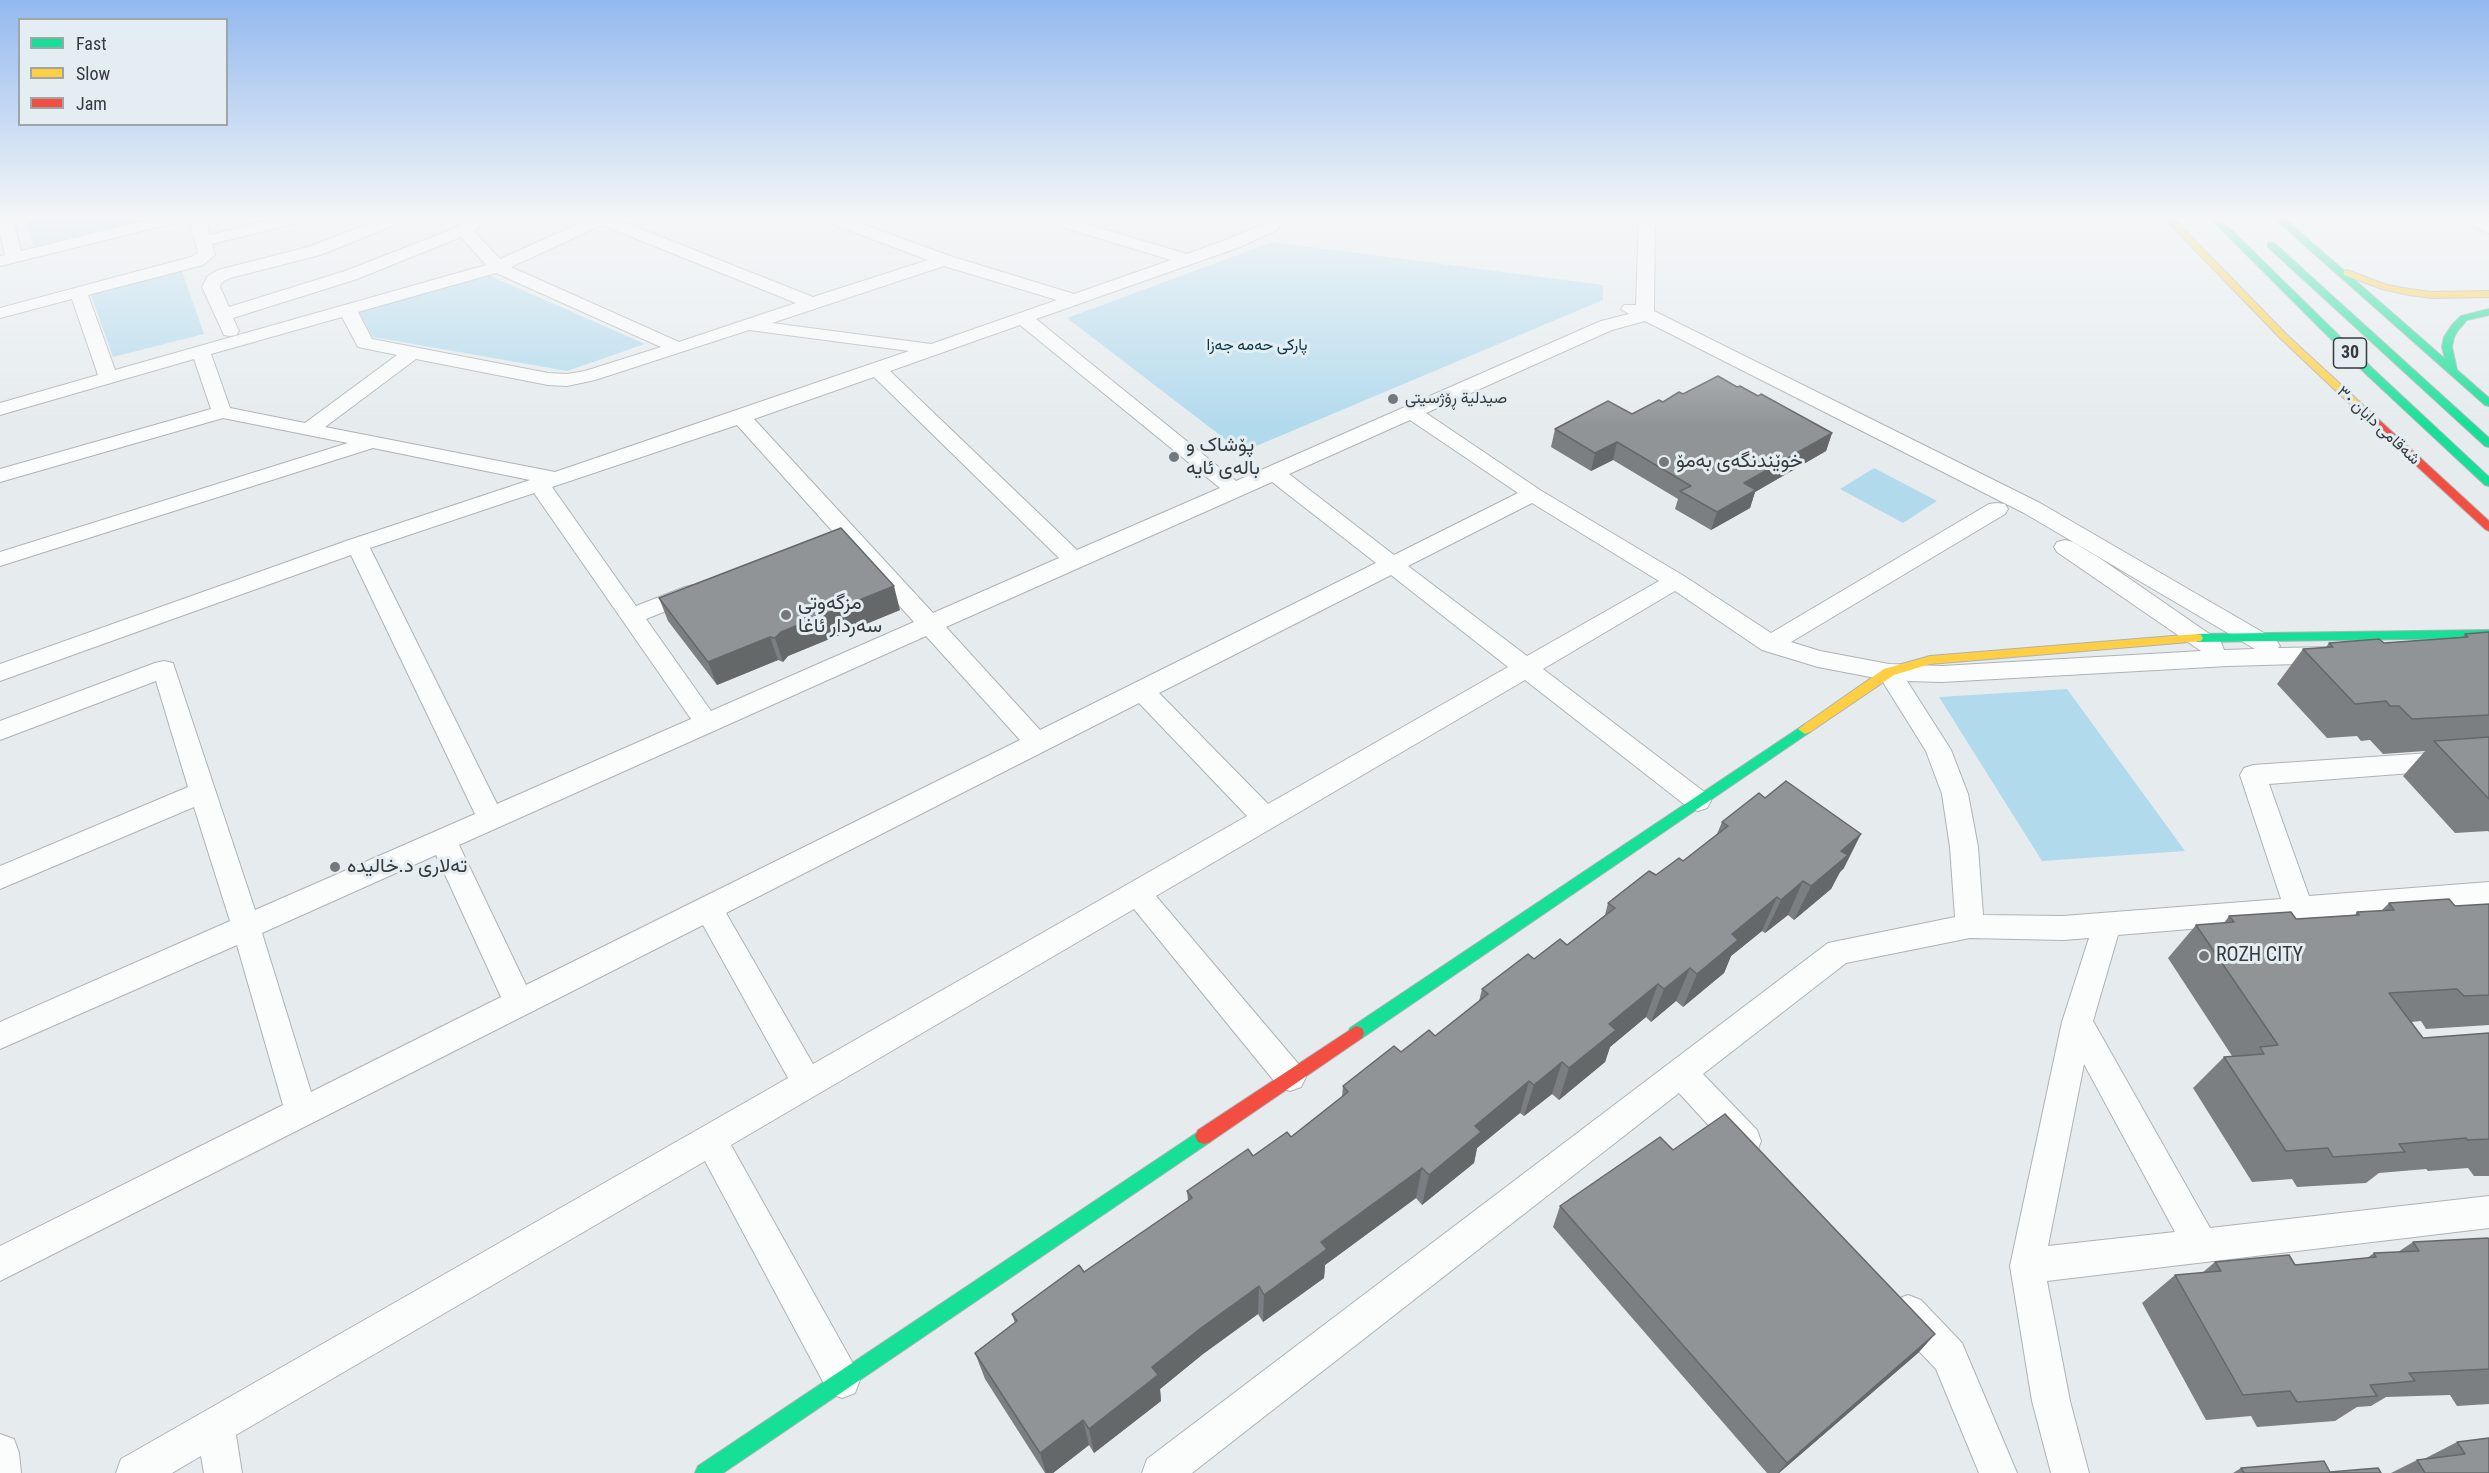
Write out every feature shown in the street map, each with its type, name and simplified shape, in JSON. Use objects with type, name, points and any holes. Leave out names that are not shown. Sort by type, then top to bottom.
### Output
[{"type":"main road","name":"شەقامی دابان ٣٠","points":[[2236,288],[2283,336],[2489,527]]},
{"type":"main road","name":"شەقامی دابان ٣٠","points":[[2285,288],[2369,371],[2489,483]]},
{"type":"main road","name":"30","points":[[2319,288],[2489,444]]},
{"type":"main road","points":[[2357,288],[2489,403]]},
{"type":"main road","points":[[2389,288],[2432,295],[2489,294]]},
{"type":"main road","points":[[2452,370],[2447,347],[2449,337],[2455,327],[2464,318],[2489,312]]},
{"type":"main road","points":[[705,1473],[1889,672],[1930,660],[2198,638],[2489,634]]},
{"type":"street","points":[[0,313],[98,288]]},
{"type":"street","points":[[211,288],[235,342]]},
{"type":"street","points":[[224,315],[311,288]]},
{"type":"street","points":[[0,409],[425,288]]},
{"type":"street","points":[[543,288],[678,348]]},
{"type":"street","points":[[774,288],[812,303]]},
{"type":"street","points":[[348,310],[365,343],[548,379],[567,380],[678,348],[859,288]]},
{"type":"street","points":[[1036,288],[1073,299]]},
{"type":"street","points":[[0,673],[357,545],[741,417],[1105,288]]},
{"type":"street","points":[[1625,317],[1632,288]]},
{"type":"street","points":[[0,1036],[1625,317],[1633,297],[1633,288]]},
{"type":"street","points":[[79,293],[108,378]]},
{"type":"street","points":[[1625,317],[1774,390],[1997,508],[2093,564],[2228,658]]},
{"type":"street","points":[[1625,317],[2032,508],[2254,636],[2283,656]]},
{"type":"street","points":[[1023,318],[1235,490]]},
{"type":"street","points":[[748,325],[932,348]]},
{"type":"street","points":[[309,429],[414,351]]},
{"type":"street","points":[[201,352],[222,412]]},
{"type":"street","points":[[877,369],[1075,561]]},
{"type":"street","points":[[0,476],[222,412],[372,442],[546,481],[631,616],[707,724]]},
{"type":"street","points":[[1411,412],[1533,494],[1676,581],[1770,644],[1818,659],[1889,672],[1942,674],[2228,658],[2489,651]]},
{"type":"street","points":[[741,417],[1037,743]]},
{"type":"street","points":[[0,559],[372,442]]},
{"type":"street","points":[[1274,473],[1698,801]]},
{"type":"street","points":[[0,1264],[1533,494]]},
{"type":"street","points":[[1770,644],[1997,508]]},
{"type":"street","points":[[825,542],[847,534]]},
{"type":"street","points":[[357,545],[491,819]]},
{"type":"street","points":[[135,1473],[1676,581]]},
{"type":"street","points":[[631,616],[717,583]]},
{"type":"street","points":[[0,731],[164,669],[246,927],[301,1112]]},
{"type":"street","points":[[1889,672],[1938,750],[1955,794],[1964,847],[1970,926]]},
{"type":"street","points":[[1142,691],[1266,819]]},
{"type":"street","points":[[2299,910],[2253,775],[2489,758]]},
{"type":"street","points":[[0,878],[203,792]]},
{"type":"street","points":[[443,840],[519,1003]]},
{"type":"street","points":[[1137,893],[1290,1077]]},
{"type":"street","points":[[1161,1473],[1838,952],[1970,926],[2063,928],[2489,893]]},
{"type":"street","points":[[708,908],[808,1084]]},
{"type":"street","points":[[2070,1473],[2051,1401],[2027,1266],[2077,1022],[2107,925]]},
{"type":"street","points":[[2077,1022],[2201,1245]]},
{"type":"street","points":[[1681,1073],[1770,1167]]},
{"type":"street","points":[[711,1140],[842,1380]]},
{"type":"street","points":[[2027,1266],[2489,1212]]},
{"type":"street","points":[[1884,1287],[1949,1356],[1998,1473]]},
{"type":"street","points":[[216,1426],[223,1473]]},
{"type":"street","points":[[0,1454],[2,1473]]},
{"type":"green space","points":[[119,288],[188,288],[204,334],[113,357],[91,295]]},
{"type":"green space","points":[[420,288],[517,288],[645,344],[567,371],[373,337],[355,306]]},
{"type":"green space","name":"پارکی حەمە جەزا","points":[[1149,288],[1603,288],[1603,300],[1242,452],[1067,318]]},
{"type":"green space","points":[[1874,468],[1937,501],[1903,523],[1840,489]]},
{"type":"green space","points":[[2067,689],[2185,851],[2042,861],[1939,697]]},
{"type":"building","name":"خوێندنگەی بەمۆ","points":[[1718,376],[1758,396],[1761,394],[1832,433],[1744,483],[1756,490],[1717,512],[1680,491],[1691,486],[1617,442],[1595,453],[1555,429],[1608,401],[1632,414],[1659,400],[1663,402],[1679,392],[1683,394]]},
{"type":"building","name":"مزگەوتی سەردار ئاغا","points":[[841,528],[894,586],[781,632],[775,638],[770,637],[708,662],[659,598]]},
{"type":"building","points":[[2489,632],[2489,715],[2412,719],[2399,706],[2390,706],[2386,701],[2355,704],[2303,649],[2333,647],[2329,643],[2379,639],[2384,643],[2468,637],[2465,634]]},
{"type":"building","points":[[2489,737],[2489,799],[2434,741]]},
{"type":"building","points":[[1786,781],[1861,834],[1841,851],[1848,855],[1811,886],[1803,881],[1781,900],[1777,897],[1732,934],[1738,940],[1697,974],[1690,968],[1664,989],[1658,984],[1609,1024],[1616,1030],[1569,1068],[1562,1062],[1534,1085],[1529,1081],[1475,1126],[1481,1132],[1429,1175],[1422,1168],[1321,1242],[1327,1249],[1264,1295],[1259,1286],[1201,1328],[1152,1367],[1158,1375],[1089,1429],[1083,1420],[1040,1453],[975,1353],[1017,1321],[1012,1314],[1079,1265],[1084,1272],[1192,1198],[1187,1191],[1248,1149],[1253,1156],[1287,1132],[1291,1137],[1348,1092],[1343,1086],[1394,1046],[1401,1052],[1429,1030],[1435,1036],[1488,994],[1482,989],[1528,954],[1534,959],[1560,939],[1567,945],[1615,908],[1608,903],[1649,871],[1656,875],[1679,858],[1683,861],[1728,826],[1722,822],[1759,793],[1765,798]]},
{"type":"building","points":[[2449,899],[2455,906],[2489,904],[2489,995],[2464,996],[2457,989],[2389,993],[2423,1038],[2489,1033],[2489,1139],[2468,1140],[2466,1138],[2399,1144],[2405,1152],[2333,1157],[2328,1148],[2286,1151],[2224,1057],[2264,1054],[2260,1047],[2278,1045],[2196,925],[2234,922],[2229,916],[2291,912],[2296,919],[2359,915],[2357,912],[2394,910],[2389,903]]},
{"type":"building","points":[[1725,1114],[1935,1334],[1787,1463],[1560,1206],[1660,1137],[1673,1150]]},
{"type":"building","points":[[2488,1238],[2489,1369],[2409,1373],[2415,1381],[2370,1385],[2377,1396],[2297,1402],[2290,1391],[2243,1395],[2175,1275],[2221,1271],[2215,1262],[2289,1255],[2295,1265],[2376,1257],[2374,1253],[2419,1251],[2413,1242]]},
{"type":"building","points":[[2489,1438],[2489,1473],[2425,1473],[2417,1460],[2465,1454],[2457,1442]]},
{"type":"building","points":[[2324,1461],[2330,1472],[2378,1468],[2381,1473],[2244,1473],[2241,1468]]},
{"type":"traffic: fast","points":[[2285,288],[2369,371],[2489,483]]},
{"type":"traffic: fast","points":[[2318,288],[2489,444]]},
{"type":"traffic: fast","points":[[2357,288],[2489,403]]},
{"type":"traffic: fast","points":[[2452,370],[2447,347],[2449,337],[2455,327],[2464,318],[2489,312]]},
{"type":"traffic: fast","points":[[2197,638],[2489,634]]},
{"type":"traffic: fast","points":[[1356,1033],[1805,729]]},
{"type":"traffic: fast","points":[[705,1473],[1204,1136]]},
{"type":"traffic: slow","points":[[2236,288],[2283,336],[2373,420]]},
{"type":"traffic: slow","points":[[2389,288],[2432,295],[2489,294]]},
{"type":"traffic: slow","points":[[1805,729],[1889,672],[1930,660],[2197,638]]},
{"type":"traffic: jam","points":[[2373,420],[2489,527]]},
{"type":"traffic: jam","points":[[1204,1136],[1356,1033]]},
{"type":"place","name":"صيدلية ڕۆژسیتی","points":[[1393,399]]},
{"type":"place","name":"پۆشاک و بالەی ئایە","points":[[1174,457]]},
{"type":"place","name":"خوێندنگەی بەمۆ","points":[[1664,462]]},
{"type":"place","name":"مزگەوتی سەردار ئاغا","points":[[786,615]]},
{"type":"place","name":"تەلاری د.خالیدە","points":[[335,867]]},
{"type":"place","name":"ROZH CITY","points":[[2204,956]]}]
